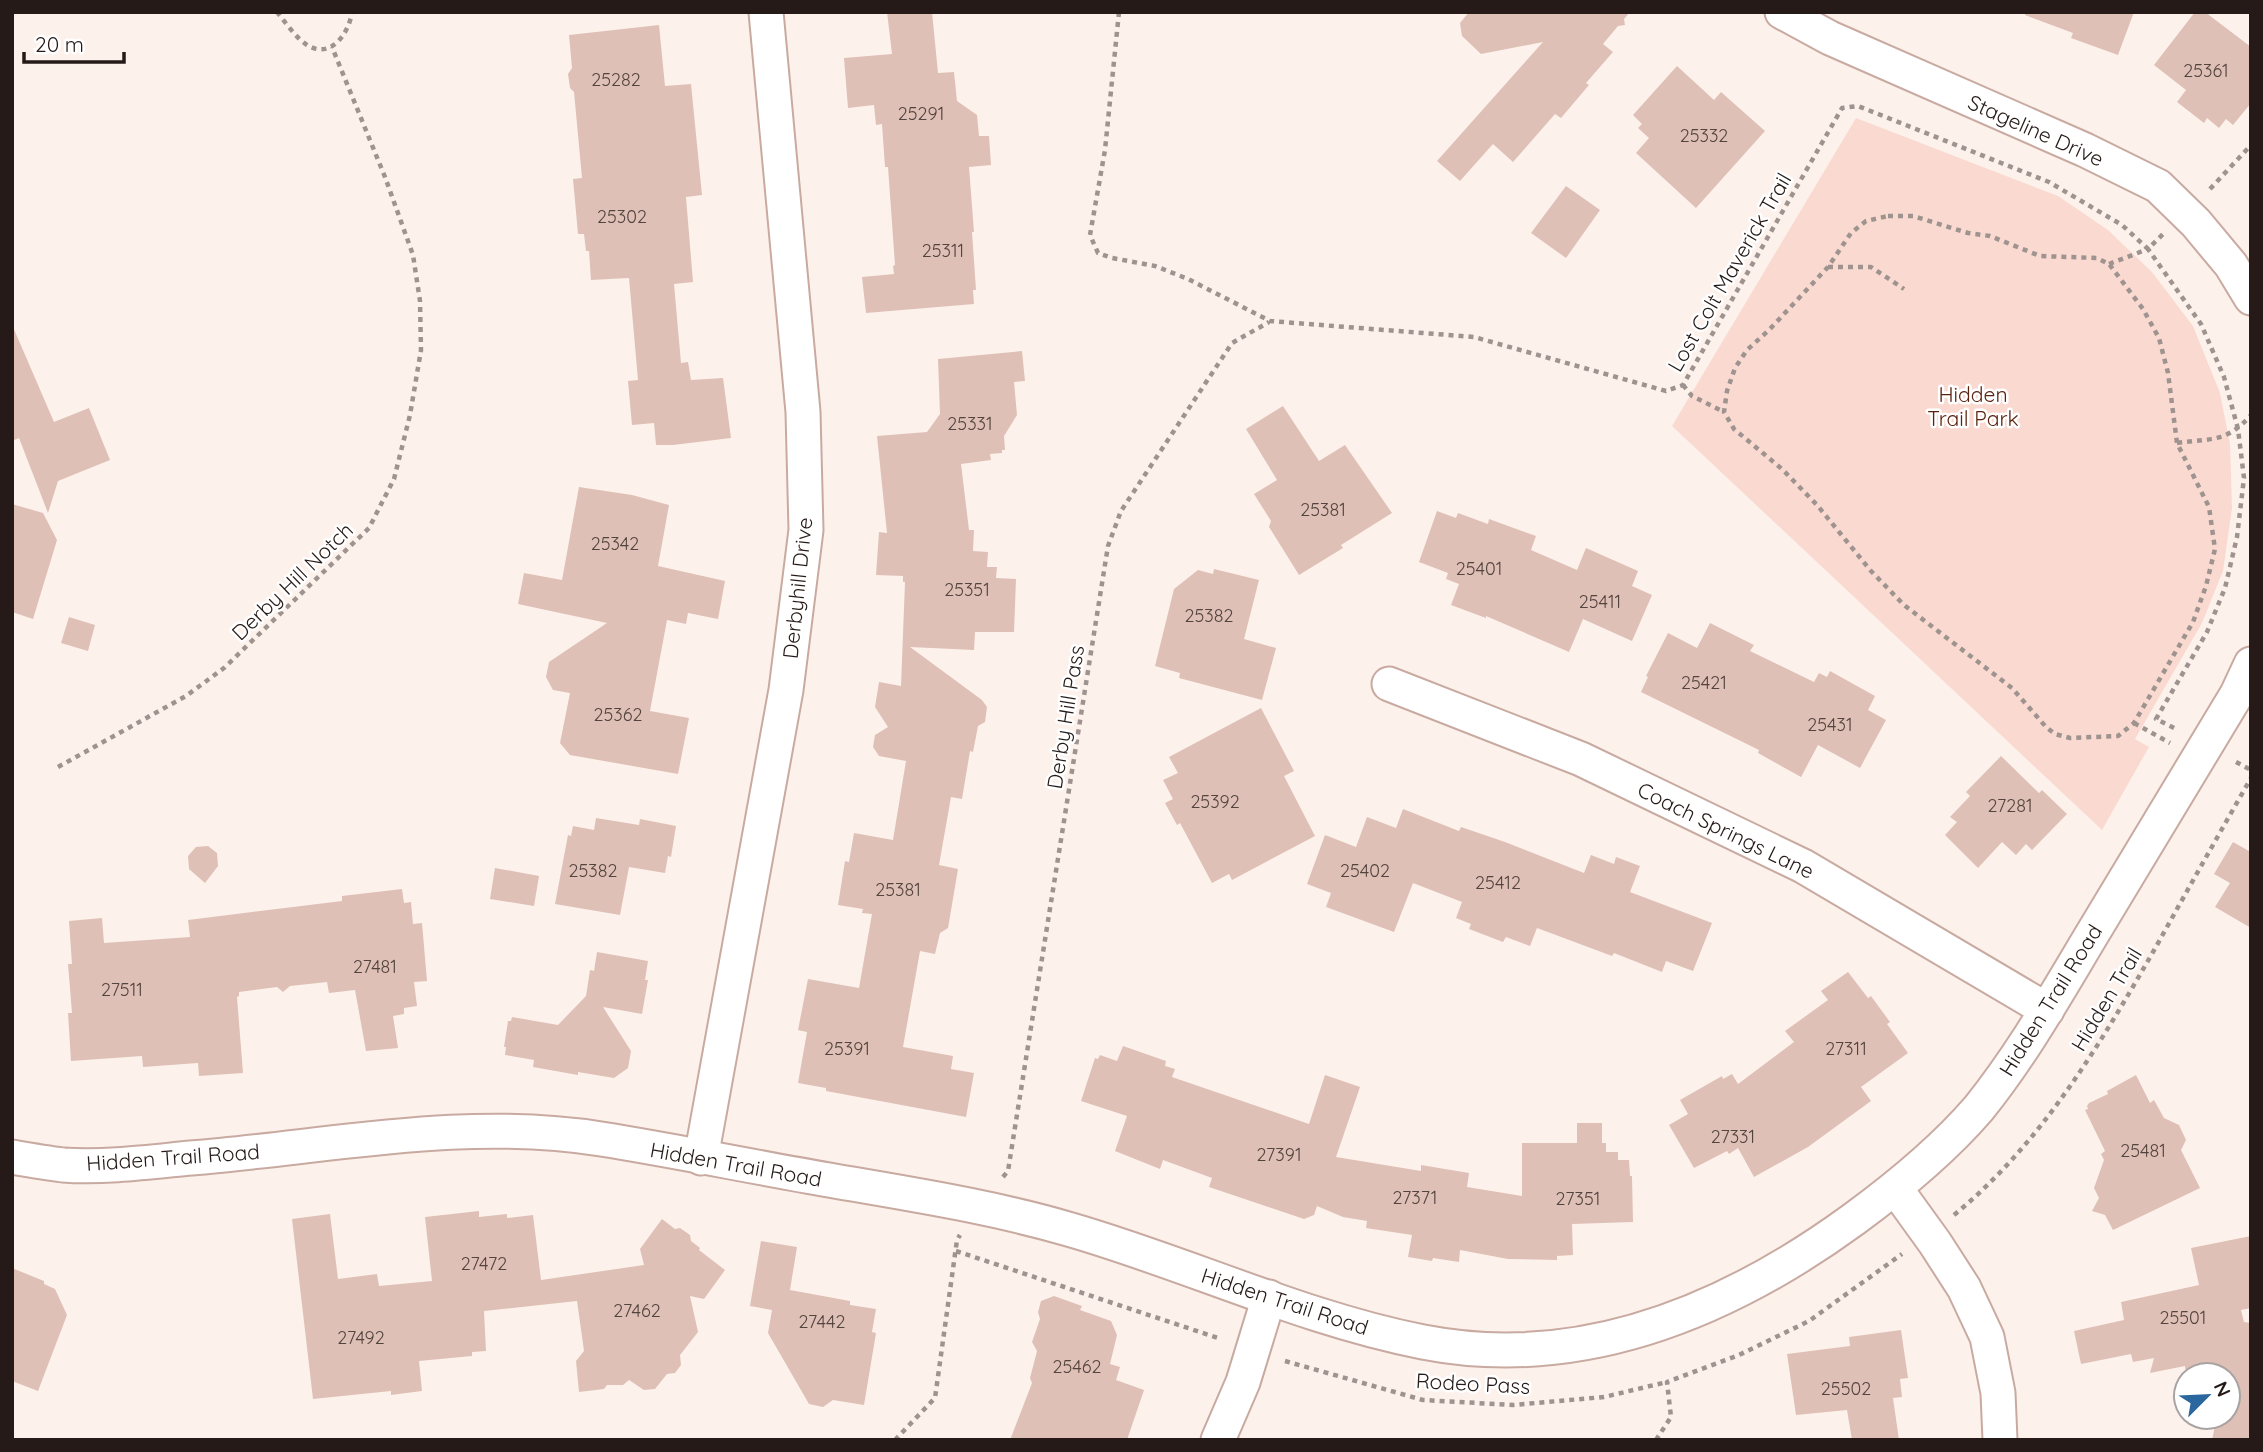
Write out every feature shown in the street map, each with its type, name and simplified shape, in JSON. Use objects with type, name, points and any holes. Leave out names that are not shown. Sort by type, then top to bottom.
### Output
[{"type":"street","name":"Derbyhill Drive","points":[[701,1158],[786,690],[806,530],[803,412],[766,12]]},
{"type":"street","name":"Stageline Drive","points":[[1782,12],[1830,38],[2085,150],[2158,186],[2196,223],[2231,265],[2251,298]]},
{"type":"street","name":"Hidden Trail Road","points":[[12,1157],[65,1165],[144,1163],[452,1131],[523,1131],[596,1138],[996,1210],[1074,1230],[1354,1327],[1429,1343],[1498,1351],[1550,1348],[1648,1327],[1699,1310],[1774,1273],[1815,1247],[1896,1189],[1975,1112],[2026,1045],[2244,698],[2251,664]]},
{"type":"street","name":"Coach Springs Lane","points":[[1388,684],[1581,759],[1803,866],[2047,1010]]},
{"type":"street","points":[[1896,1189],[1964,1288],[1987,1337],[1998,1393],[2000,1440]]},
{"type":"street","points":[[1218,1440],[1242,1382],[1269,1297]]},
{"type":"path","points":[[277,12],[306,45],[317,50],[332,47],[344,38],[352,12]]},
{"type":"path","name":"Lost Colt Maverick Trail","points":[[1119,12],[1105,150],[1090,235],[1098,253],[1166,270],[1270,321],[1474,337],[1666,391],[1683,385],[1842,108],[1858,106],[2049,182],[2122,225],[2148,249]]},
{"type":"path","name":"Derby Hill Notch","points":[[58,768],[186,696],[224,668],[369,528],[394,479],[410,415],[421,350],[420,301],[413,255],[385,177],[332,47]]},
{"type":"path","points":[[2210,188],[2251,145]]},
{"type":"path","points":[[1683,385],[1692,396],[1724,412],[1734,429],[1782,469],[1871,571],[1904,604],[2012,688],[2055,734],[2070,738],[2118,736],[2134,723],[2193,622],[2215,549],[2208,507],[2177,443],[2168,373],[2159,338],[2143,309],[2109,264],[2097,258],[2040,256],[1990,236],[1968,233],[1913,216],[1888,216],[1866,221],[1851,233],[1828,267],[1747,350],[1735,368],[1727,391],[1724,412]]},
{"type":"path","points":[[2109,264],[2148,249],[2157,241]]},
{"type":"path","points":[[2148,249],[2201,324],[2224,377],[2238,429],[2244,478],[2237,537],[2225,588],[2207,632],[2156,719],[2168,724]]},
{"type":"path","points":[[1828,267],[1871,267],[1904,289]]},
{"type":"path","name":"Derby Hill Pass","points":[[1007,1171],[1108,546],[1121,511],[1232,343],[1270,321]]},
{"type":"path","points":[[2177,443],[2228,436],[2251,415]]},
{"type":"path","points":[[2235,761],[2251,770]]},
{"type":"path","name":"Hidden Trail","points":[[1957,1212],[2023,1147],[2074,1081],[2112,1023],[2251,778]]},
{"type":"path","points":[[895,1440],[935,1398],[957,1240]]},
{"type":"path","points":[[956,1251],[1215,1337]]},
{"type":"path","points":[[1656,1440],[1671,1417],[1667,1382],[1739,1355],[1808,1321],[1902,1253]]},
{"type":"path","name":"Rodeo Pass","points":[[1279,1359],[1423,1400],[1513,1405],[1604,1397],[1667,1382]]},
{"type":"green space","name":"Hidden Trail Park","points":[[1856,118],[2058,196],[2108,230],[2152,272],[2193,326],[2220,393],[2230,444],[2232,508],[2223,571],[2202,623],[2135,739],[2149,747],[2102,830],[1672,426]]},
{"type":"building","points":[[887,12],[932,12],[938,73],[954,72],[957,101],[977,115],[979,136],[989,136],[991,165],[969,167],[974,232],[974,304],[866,313],[862,277],[894,274],[888,167],[885,167],[882,124],[876,125],[874,105],[848,108],[844,58],[892,54]]},
{"type":"building","points":[[1469,12],[1630,12],[1624,19],[1625,25],[1618,26],[1603,44],[1613,52],[1561,118],[1555,114],[1513,162],[1493,144],[1460,181],[1437,161],[1543,42],[1481,54],[1462,36],[1460,23]]},
{"type":"building","points":[[2025,12],[2134,12],[2118,55],[2071,38],[2073,33],[2025,15]]},
{"type":"building","points":[[2195,12],[2205,12],[2251,47],[2251,103],[2233,125],[2226,119],[2219,128],[2207,118],[2204,123],[2177,102],[2186,90],[2154,65]]},
{"type":"building","points":[[659,25],[665,86],[691,84],[702,195],[686,197],[693,282],[674,284],[681,363],[688,362],[691,380],[723,378],[731,438],[673,445],[656,445],[654,423],[632,425],[628,381],[638,380],[629,278],[591,280],[589,251],[586,251],[584,234],[578,234],[573,179],[582,178],[574,92],[570,88],[568,74],[572,68],[569,35]]},
{"type":"building","points":[[1677,66],[1714,100],[1721,92],[1765,131],[1696,208],[1636,153],[1649,138],[1638,128],[1642,124],[1633,115]]},
{"type":"building","points":[[1566,186],[1600,210],[1566,258],[1531,233]]},
{"type":"building","points":[[13,327],[54,422],[89,408],[110,460],[58,481],[48,513],[19,438],[12,441]]},
{"type":"building","points":[[1022,351],[1025,381],[1014,382],[1017,415],[1004,436],[1005,450],[1002,450],[1002,453],[990,454],[991,460],[961,464],[969,530],[974,530],[973,551],[988,552],[987,567],[997,567],[996,578],[1016,579],[1014,632],[975,632],[974,650],[910,647],[982,700],[987,707],[985,722],[978,726],[973,752],[970,751],[962,799],[951,797],[939,865],[958,869],[948,928],[940,933],[935,954],[920,951],[903,1047],[953,1056],[951,1069],[974,1073],[966,1117],[826,1091],[826,1088],[798,1083],[807,1032],[798,1030],[808,979],[859,988],[872,914],[862,913],[863,909],[838,905],[845,861],[849,862],[854,833],[893,840],[906,761],[879,756],[873,747],[875,735],[888,727],[875,707],[879,682],[901,686],[905,582],[903,576],[876,575],[879,532],[887,533],[877,436],[927,432],[940,414],[938,359]]},
{"type":"building","points":[[1283,406],[1319,461],[1345,445],[1392,513],[1299,575],[1269,527],[1271,521],[1254,494],[1277,480],[1246,429]]},
{"type":"building","points":[[579,487],[632,495],[669,505],[658,566],[725,581],[718,619],[688,613],[686,624],[667,620],[650,711],[689,718],[678,774],[570,755],[560,743],[570,693],[553,690],[546,677],[549,662],[607,623],[518,604],[524,573],[562,580]]},
{"type":"building","points":[[12,504],[43,513],[57,540],[33,619],[12,612]]},
{"type":"building","points":[[1437,511],[1456,518],[1458,513],[1488,524],[1489,519],[1536,536],[1531,550],[1577,570],[1586,548],[1638,571],[1632,586],[1652,595],[1632,641],[1583,619],[1569,652],[1486,616],[1451,605],[1459,584],[1446,579],[1448,573],[1419,562]]},
{"type":"building","points":[[1214,569],[1259,580],[1244,639],[1276,648],[1262,700],[1179,678],[1180,673],[1155,666],[1174,589],[1198,570],[1213,574]]},
{"type":"building","points":[[69,617],[95,625],[88,651],[61,643]]},
{"type":"building","points":[[1710,623],[1754,645],[1750,651],[1814,682],[1819,673],[1827,677],[1830,671],[1875,696],[1868,710],[1886,720],[1860,768],[1818,745],[1801,777],[1758,753],[1759,750],[1641,692],[1648,677],[1646,676],[1668,633],[1697,648]]},
{"type":"building","points":[[1261,708],[1294,771],[1284,776],[1315,836],[1232,880],[1229,874],[1212,883],[1180,823],[1177,825],[1165,803],[1173,799],[1163,780],[1178,773],[1169,757]]},
{"type":"building","points":[[2001,756],[2039,793],[2042,790],[2067,814],[2032,850],[2026,844],[2016,855],[2002,842],[1978,868],[1945,835],[1957,822],[1950,817],[1970,796],[1966,792]]},
{"type":"building","points":[[1403,809],[1459,831],[1461,827],[1505,842],[1584,873],[1591,855],[1614,864],[1616,857],[1640,866],[1630,892],[1712,923],[1693,971],[1666,961],[1662,972],[1537,928],[1530,946],[1506,937],[1503,942],[1469,929],[1471,924],[1456,918],[1462,902],[1413,883],[1394,932],[1326,907],[1331,893],[1307,884],[1325,835],[1356,847],[1367,817],[1396,828]]},
{"type":"building","points":[[596,818],[639,825],[640,819],[676,826],[671,857],[668,856],[665,873],[629,867],[620,915],[555,904],[568,835],[571,836],[573,826],[594,830]]},
{"type":"building","points":[[2233,842],[2249,851],[2251,849],[2251,928],[2215,907],[2230,883],[2214,874]]},
{"type":"building","points":[[208,846],[217,853],[218,866],[205,883],[189,869],[188,856],[196,847]]},
{"type":"building","points":[[495,868],[539,876],[534,906],[490,899]]},
{"type":"building","points":[[402,889],[404,903],[411,902],[413,924],[422,923],[427,981],[414,982],[417,1006],[404,1008],[404,1014],[393,1016],[398,1048],[366,1051],[355,990],[329,993],[327,982],[290,986],[283,992],[277,987],[239,992],[237,997],[243,1073],[199,1076],[198,1063],[143,1067],[142,1056],[71,1061],[68,1013],[72,1013],[68,964],[72,964],[69,921],[102,918],[104,943],[190,937],[188,920],[342,901],[342,896]]},
{"type":"building","points":[[597,952],[648,961],[645,980],[648,980],[642,1014],[603,1007],[631,1051],[628,1068],[614,1078],[578,1072],[578,1075],[533,1067],[534,1060],[505,1055],[508,1021],[511,1021],[512,1017],[558,1025],[586,996],[590,970],[594,971]]},
{"type":"building","points":[[1848,972],[1868,998],[1871,996],[1908,1053],[1861,1087],[1871,1101],[1808,1147],[1754,1177],[1738,1148],[1694,1168],[1669,1125],[1688,1114],[1680,1100],[1722,1076],[1723,1079],[1732,1074],[1738,1084],[1794,1042],[1785,1031],[1828,1000],[1821,991]]},
{"type":"building","points":[[1123,1046],[1166,1061],[1165,1066],[1175,1069],[1172,1077],[1309,1124],[1325,1075],[1360,1087],[1336,1157],[1421,1171],[1421,1165],[1469,1173],[1467,1187],[1522,1196],[1522,1143],[1577,1143],[1577,1123],[1602,1123],[1602,1143],[1606,1143],[1606,1152],[1618,1152],[1618,1160],[1629,1160],[1633,1222],[1572,1224],[1573,1255],[1557,1256],[1557,1260],[1508,1259],[1460,1250],[1459,1262],[1408,1257],[1412,1235],[1366,1228],[1367,1221],[1343,1217],[1317,1206],[1314,1215],[1304,1219],[1209,1187],[1212,1178],[1163,1160],[1160,1169],[1115,1151],[1127,1116],[1081,1101],[1095,1058],[1098,1059],[1100,1055],[1117,1061]]},
{"type":"building","points":[[2136,1075],[2150,1103],[2154,1100],[2164,1118],[2179,1125],[2186,1140],[2181,1150],[2200,1188],[2113,1230],[2105,1215],[2092,1211],[2099,1198],[2094,1188],[2104,1160],[2101,1154],[2105,1151],[2085,1110],[2088,1109],[2089,1103]]},
{"type":"building","points":[[479,1211],[479,1217],[533,1215],[541,1280],[644,1265],[640,1249],[662,1219],[675,1229],[680,1228],[690,1235],[691,1241],[699,1250],[725,1270],[704,1299],[690,1296],[698,1332],[680,1355],[681,1365],[675,1373],[667,1374],[655,1389],[644,1390],[629,1380],[623,1385],[607,1385],[604,1389],[579,1392],[576,1361],[584,1351],[577,1301],[484,1311],[486,1351],[472,1352],[472,1356],[419,1361],[422,1391],[391,1395],[391,1391],[313,1399],[292,1219],[330,1214],[338,1279],[377,1274],[379,1286],[432,1281],[425,1217]]},
{"type":"building","points":[[2251,1236],[2251,1308],[2241,1310],[2244,1322],[2251,1323],[2251,1440],[2212,1440],[2214,1431],[2242,1431],[2242,1361],[2172,1361],[2172,1369],[2150,1373],[2154,1358],[2133,1362],[2131,1354],[2081,1364],[2074,1331],[2124,1320],[2121,1302],[2199,1285],[2191,1248]]},
{"type":"building","points":[[761,1241],[797,1247],[790,1290],[850,1301],[850,1305],[876,1309],[872,1332],[876,1333],[864,1405],[833,1400],[823,1407],[809,1404],[768,1333],[772,1310],[750,1306]]},
{"type":"building","points":[[12,1268],[44,1281],[44,1284],[55,1289],[67,1315],[38,1391],[12,1381]]},
{"type":"building","points":[[1054,1296],[1082,1306],[1080,1310],[1111,1321],[1117,1335],[1110,1364],[1120,1367],[1116,1380],[1144,1390],[1127,1440],[1010,1440],[1032,1383],[1030,1378],[1037,1351],[1032,1342],[1040,1319],[1038,1312],[1041,1301]]},
{"type":"building","points":[[1901,1330],[1908,1378],[1900,1379],[1902,1397],[1893,1398],[1899,1440],[1852,1440],[1847,1410],[1796,1415],[1787,1354],[1850,1346],[1849,1337]]}]
